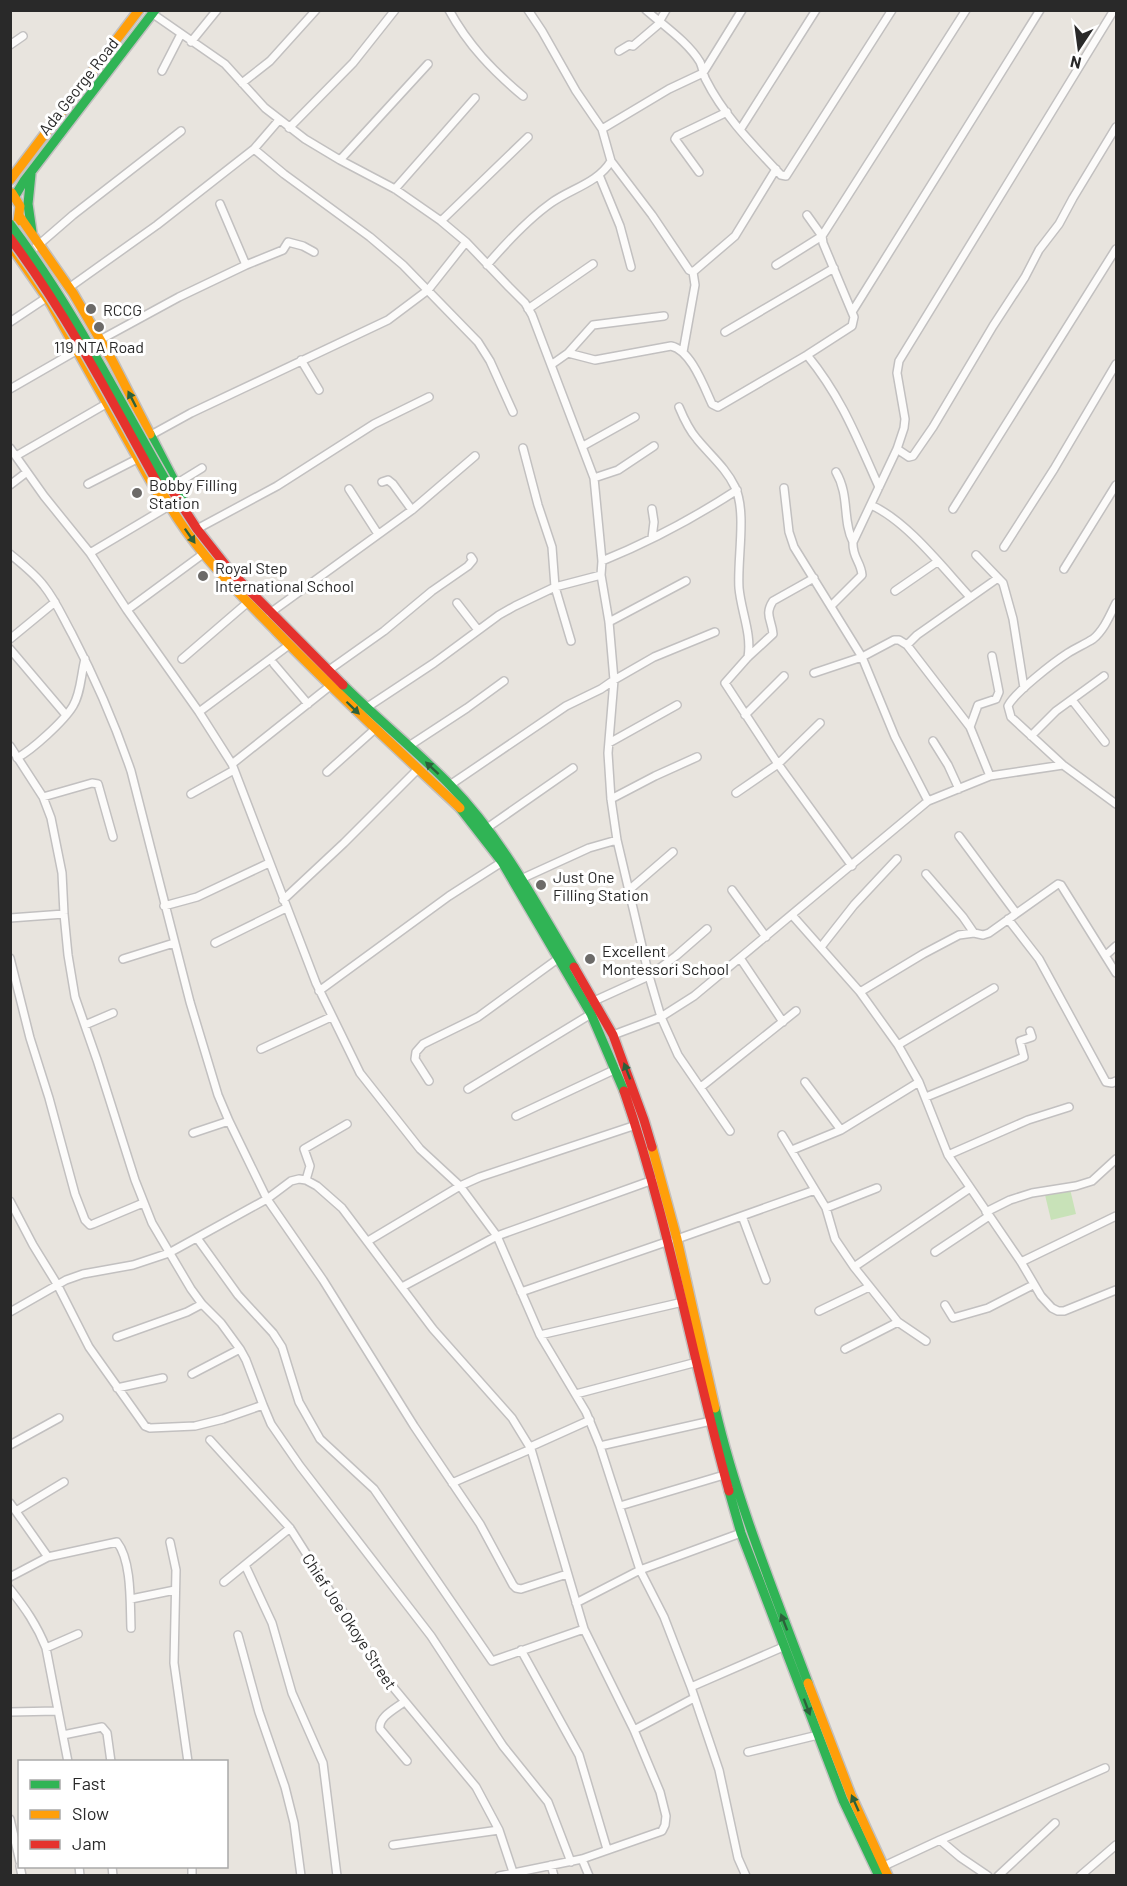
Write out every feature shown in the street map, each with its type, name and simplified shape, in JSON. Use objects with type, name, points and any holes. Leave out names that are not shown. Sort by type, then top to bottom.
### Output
[{"type":"main road","name":"Ada George Road","points":[[13,174],[135,12]]},
{"type":"main road","name":"Ada George Road","points":[[13,194],[154,12]]},
{"type":"main road","points":[[31,172],[28,204],[32,234]]},
{"type":"main road","points":[[10,230],[20,216],[20,208],[13,194]]},
{"type":"main road","points":[[20,216],[70,287],[151,435],[167,484],[168,503]]},
{"type":"main road","points":[[10,224],[30,249],[60,295],[167,484]]},
{"type":"main road","points":[[10,238],[51,296],[182,508],[218,557],[270,613],[366,708],[450,785],[488,828],[521,879],[613,1035],[644,1120],[722,1438],[750,1530],[851,1795],[888,1875]]},
{"type":"main road","points":[[10,245],[46,298],[157,494],[168,503],[203,554],[247,603],[330,686],[462,810],[502,862],[591,1014],[616,1069],[673,1240],[683,1302],[724,1475],[741,1533],[843,1800],[879,1875]]},
{"type":"street","points":[[191,42],[217,10]]},
{"type":"street","points":[[242,83],[270,61],[316,10]]},
{"type":"street","points":[[290,128],[353,63],[395,10]]},
{"type":"street","points":[[449,10],[460,30],[483,59],[523,96]]},
{"type":"street","points":[[528,10],[576,91],[602,129],[611,161],[652,215],[689,270],[693,272],[695,285],[683,352]]},
{"type":"street","points":[[646,10],[689,48],[701,64],[703,73],[719,101],[752,145],[781,175],[786,176],[892,10]]},
{"type":"street","points":[[619,51],[628,45],[633,46],[659,22],[666,10]]},
{"type":"street","points":[[602,129],[669,89],[703,73],[742,10]]},
{"type":"street","points":[[741,130],[816,10]]},
{"type":"street","points":[[776,265],[822,236],[966,10]]},
{"type":"street","points":[[852,312],[1040,10]]},
{"type":"street","points":[[831,606],[862,575],[862,569],[852,550],[853,542],[897,449],[905,419],[897,373],[898,361],[1114,10]]},
{"type":"street","points":[[154,12],[191,42],[225,64],[279,120],[340,160],[395,189],[441,221],[466,242],[525,303],[594,478],[602,561],[601,575],[609,622],[614,680],[609,743],[611,799],[617,840],[649,976],[661,1017],[678,1054],[729,1131]]},
{"type":"street","points":[[162,70],[181,34]]},
{"type":"street","points":[[10,45],[23,36]]},
{"type":"street","points":[[340,160],[428,64]]},
{"type":"street","points":[[395,189],[475,98]]},
{"type":"street","points":[[699,172],[675,139],[727,112]]},
{"type":"street","points":[[70,287],[157,225],[254,149],[279,120]]},
{"type":"street","points":[[897,449],[909,457],[913,456],[920,447],[1025,277],[1039,250],[1059,224],[1116,127]]},
{"type":"street","points":[[21,259],[73,215],[181,132]]},
{"type":"street","points":[[441,221],[528,137]]},
{"type":"street","points":[[254,149],[404,265],[482,348],[513,412]]},
{"type":"street","points":[[487,265],[545,207],[598,175],[607,168],[611,161]]},
{"type":"street","points":[[693,272],[735,236],[776,169]]},
{"type":"street","points":[[598,175],[620,226],[631,267]]},
{"type":"street","points":[[220,204],[246,265]]},
{"type":"street","points":[[568,352],[595,360],[671,346],[677,347],[695,370],[712,404],[718,406],[807,355],[852,326],[854,321],[822,236],[807,215]]},
{"type":"street","points":[[100,340],[179,297],[283,250],[288,242],[314,252]]},
{"type":"street","points":[[151,435],[301,360],[388,320],[428,290],[466,242]]},
{"type":"street","points":[[952,509],[1116,249]]},
{"type":"street","points":[[528,309],[593,264]]},
{"type":"street","points":[[725,332],[834,268]]},
{"type":"street","points":[[10,322],[46,298]]},
{"type":"street","points":[[551,365],[568,352],[593,325],[664,316]]},
{"type":"street","points":[[10,389],[76,351]]},
{"type":"street","points":[[807,355],[826,378],[847,414],[879,487]]},
{"type":"street","points":[[301,360],[319,390]]},
{"type":"street","points":[[1004,547],[1054,470],[1116,364]]},
{"type":"street","points":[[197,529],[277,486],[374,424],[429,397]]},
{"type":"street","points":[[16,456],[106,404]]},
{"type":"street","points":[[679,407],[692,431],[737,490],[740,510],[740,591],[750,647],[748,657]]},
{"type":"street","points":[[583,446],[635,417]]},
{"type":"street","points":[[594,478],[618,470],[654,446]]},
{"type":"street","points":[[10,448],[44,496],[90,552],[127,610],[199,712],[233,767],[319,992],[360,1074],[420,1149],[460,1186],[497,1236],[540,1335],[590,1420],[640,1570],[664,1617],[691,1687],[719,1770],[738,1858],[746,1875]]},
{"type":"street","points":[[523,448],[552,547],[555,586],[571,640]]},
{"type":"street","points":[[270,613],[412,510],[475,456]]},
{"type":"street","points":[[88,484],[137,459]]},
{"type":"street","points":[[167,484],[202,468]]},
{"type":"street","points":[[10,485],[27,472]]},
{"type":"street","points":[[836,472],[846,498],[849,533],[853,542]]},
{"type":"street","points":[[382,482],[387,480],[393,484],[412,510]]},
{"type":"street","points":[[1064,569],[1116,485]]},
{"type":"street","points":[[784,488],[789,532],[794,547],[862,657],[896,737],[928,801]]},
{"type":"street","points":[[349,489],[378,534]]},
{"type":"street","points":[[602,561],[652,538],[737,490]]},
{"type":"street","points":[[90,552],[168,503]]},
{"type":"street","points":[[871,505],[880,509],[904,528],[970,597]]},
{"type":"street","points":[[652,510],[654,522],[652,538]]},
{"type":"street","points":[[10,554],[31,572],[55,602],[85,659],[124,750],[190,1002],[218,1095],[267,1199],[323,1280],[480,1524],[516,1588],[521,1589],[567,1574]]},
{"type":"street","points":[[127,610],[203,554]]},
{"type":"street","points":[[976,555],[1003,583],[1013,619],[1024,688]]},
{"type":"street","points":[[329,670],[468,566],[473,560],[471,557]]},
{"type":"street","points":[[895,591],[937,562]]},
{"type":"street","points":[[366,708],[515,606],[555,586],[601,575]]},
{"type":"street","points":[[814,578],[772,601],[768,613],[773,634],[725,683],[778,764],[852,866]]},
{"type":"street","points":[[907,645],[917,635],[998,578]]},
{"type":"street","points":[[609,622],[686,581]]},
{"type":"street","points":[[10,639],[55,602]]},
{"type":"street","points":[[182,658],[247,603]]},
{"type":"street","points":[[457,603],[478,630]]},
{"type":"street","points":[[1116,603],[1105,624],[1094,638],[1066,654],[1024,688],[1010,702],[1008,711],[1011,717],[1063,765],[1116,804]]},
{"type":"street","points":[[450,785],[566,706],[601,689],[654,657],[715,632]]},
{"type":"street","points":[[814,673],[862,657],[897,639],[907,645],[970,727],[990,776]]},
{"type":"street","points":[[199,712],[289,645]]},
{"type":"street","points":[[10,648],[66,715]]},
{"type":"street","points":[[970,727],[978,705],[996,699],[999,693],[992,656]]},
{"type":"street","points":[[17,758],[31,749],[66,715],[76,700],[85,659]]},
{"type":"street","points":[[274,664],[308,704]]},
{"type":"street","points":[[745,715],[784,676]]},
{"type":"street","points":[[1032,736],[1056,711],[1104,676]]},
{"type":"street","points":[[409,746],[504,681]]},
{"type":"street","points":[[191,794],[233,767],[330,686]]},
{"type":"street","points":[[1072,700],[1106,742]]},
{"type":"street","points":[[609,743],[677,705]]},
{"type":"street","points":[[736,793],[778,764],[820,723]]},
{"type":"street","points":[[327,772],[375,729]]},
{"type":"street","points":[[933,741],[959,789]]},
{"type":"street","points":[[10,746],[43,797],[51,818],[60,856],[68,955],[73,987],[143,1203],[169,1253],[202,1304],[221,1323],[240,1349],[271,1424],[300,1467],[431,1636],[503,1746],[548,1802],[571,1862]]},
{"type":"street","points":[[611,799],[697,757]]},
{"type":"street","points":[[613,1035],[661,1017],[694,996],[928,801],[990,776],[1063,765]]},
{"type":"street","points":[[488,828],[573,768]]},
{"type":"street","points":[[283,900],[418,769]]},
{"type":"street","points":[[43,797],[92,783],[98,784],[113,837]]},
{"type":"street","points":[[959,836],[1016,913]]},
{"type":"street","points":[[521,879],[589,848],[617,840]]},
{"type":"street","points":[[629,890],[673,852]]},
{"type":"street","points":[[821,947],[854,905],[897,859]]},
{"type":"street","points":[[165,906],[197,897],[269,862]]},
{"type":"street","points":[[319,992],[449,896],[502,862]]},
{"type":"street","points":[[926,874],[974,933]]},
{"type":"street","points":[[860,992],[959,935],[989,933],[1058,884],[1116,973]]},
{"type":"street","points":[[732,890],[765,937]]},
{"type":"street","points":[[215,943],[286,908]]},
{"type":"street","points":[[10,918],[64,914]]},
{"type":"street","points":[[792,915],[860,992],[897,1045],[926,1097],[948,1155],[1021,1262],[1041,1296],[1058,1311],[1064,1311],[1116,1292]]},
{"type":"street","points":[[1008,919],[1039,959],[1106,1082],[1116,1081]]},
{"type":"street","points":[[594,1001],[649,976],[707,929]]},
{"type":"street","points":[[123,959],[174,943]]},
{"type":"street","points":[[1106,955],[1116,946]]},
{"type":"street","points":[[10,958],[30,1038],[75,1194],[85,1220],[90,1225],[143,1203]]},
{"type":"street","points":[[429,1081],[415,1059],[416,1052],[423,1044],[478,1017],[559,958]]},
{"type":"street","points":[[740,958],[783,1022]]},
{"type":"street","points":[[897,1045],[994,988]]},
{"type":"street","points":[[700,1087],[796,1011]]},
{"type":"street","points":[[86,1025],[113,1013]]},
{"type":"street","points":[[468,1089],[591,1014]]},
{"type":"street","points":[[261,1049],[331,1017]]},
{"type":"street","points":[[926,1097],[1024,1057],[1020,1041],[1032,1037],[1030,1031]]},
{"type":"street","points":[[516,1116],[616,1069]]},
{"type":"street","points":[[792,1150],[841,1130],[919,1082]]},
{"type":"street","points":[[805,1083],[841,1130]]},
{"type":"street","points":[[948,1155],[1028,1120],[1069,1107]]},
{"type":"street","points":[[193,1133],[229,1121]]},
{"type":"street","points":[[306,1180],[310,1162],[304,1149],[347,1124]]},
{"type":"street","points":[[368,1241],[460,1186],[480,1177],[636,1125]]},
{"type":"street","points":[[782,1135],[826,1208],[835,1239],[854,1267],[898,1322],[926,1341]]},
{"type":"street","points":[[936,1252],[1010,1200],[1032,1193],[1076,1186],[1092,1180],[1116,1160]]},
{"type":"street","points":[[12,1309],[57,1284],[83,1274],[133,1265],[169,1253],[267,1199],[291,1181],[306,1180],[342,1208],[433,1329],[512,1418],[531,1448],[584,1629],[634,1730],[660,1792],[666,1816],[662,1831],[571,1862],[500,1875]]},
{"type":"street","points":[[402,1287],[497,1236],[653,1180]]},
{"type":"street","points":[[826,1208],[877,1188]]},
{"type":"street","points":[[854,1267],[970,1188]]},
{"type":"street","points":[[521,1292],[815,1190]]},
{"type":"street","points":[[10,1201],[57,1284],[89,1347],[145,1426],[150,1428],[195,1426],[262,1405]]},
{"type":"street","points":[[742,1216],[766,1280]]},
{"type":"street","points":[[1021,1262],[1116,1216]]},
{"type":"street","points":[[197,1238],[238,1295],[273,1333],[282,1347],[299,1402],[320,1439],[374,1489],[492,1661],[584,1629]]},
{"type":"street","points":[[945,1305],[953,1318],[988,1308],[1033,1285]]},
{"type":"street","points":[[819,1311],[869,1287]]},
{"type":"street","points":[[540,1335],[683,1302]]},
{"type":"street","points":[[117,1336],[187,1312],[202,1304]]},
{"type":"street","points":[[844,1349],[898,1322]]},
{"type":"street","points":[[192,1374],[240,1349]]},
{"type":"street","points":[[576,1394],[697,1362]]},
{"type":"street","points":[[117,1388],[163,1378]]},
{"type":"street","points":[[10,1445],[59,1419]]},
{"type":"street","points":[[452,1483],[590,1420]]},
{"type":"street","points":[[600,1446],[711,1421]]},
{"type":"street","name":"Chief Joe Okoye Street","points":[[210,1440],[290,1528],[383,1675],[476,1787],[499,1830],[513,1872]]},
{"type":"street","points":[[620,1506],[724,1475]]},
{"type":"street","points":[[16,1511],[64,1482]]},
{"type":"street","points":[[10,1503],[48,1557]]},
{"type":"street","points":[[224,1582],[290,1528]]},
{"type":"street","points":[[576,1603],[640,1570],[741,1533]]},
{"type":"street","points":[[10,1577],[48,1557],[117,1542],[122,1548],[131,1599],[131,1628]]},
{"type":"street","points":[[170,1542],[176,1570],[174,1663],[188,1760]]},
{"type":"street","points":[[245,1565],[272,1623],[292,1693],[324,1763],[337,1875]]},
{"type":"street","points":[[10,1588],[35,1623],[46,1648],[68,1760]]},
{"type":"street","points":[[131,1599],[175,1590]]},
{"type":"street","points":[[46,1648],[78,1634]]},
{"type":"street","points":[[238,1635],[259,1712],[285,1787],[294,1823],[301,1875]]},
{"type":"street","points":[[691,1687],[783,1647]]},
{"type":"street","points":[[521,1650],[579,1755],[607,1850]]},
{"type":"street","points":[[634,1730],[694,1698]]},
{"type":"street","points":[[404,1702],[379,1724],[380,1729],[407,1761]]},
{"type":"street","points":[[10,1712],[57,1711]]},
{"type":"street","points":[[63,1735],[102,1727],[106,1732],[111,1760]]},
{"type":"street","points":[[748,1752],[818,1735]]},
{"type":"street","points":[[884,1866],[1105,1768]]},
{"type":"street","points":[[10,1819],[18,1856]]},
{"type":"street","points":[[998,1875],[1055,1823]]},
{"type":"street","points":[[393,1845],[499,1830]]},
{"type":"street","points":[[940,1840],[960,1857],[988,1875]]},
{"type":"street","points":[[1080,1875],[1116,1845]]},
{"type":"street","points":[[582,1859],[589,1875]]},
{"type":"street","points":[[551,1865],[554,1875]]},
{"type":"green space","points":[[1070,1189],[1076,1214],[1051,1220],[1045,1195]]},
{"type":"traffic: fast","points":[[15,196],[24,181],[155,10]]},
{"type":"traffic: fast","points":[[31,174],[28,204],[32,232]]},
{"type":"traffic: fast","points":[[10,224],[73,318],[166,481]]},
{"type":"traffic: fast","points":[[150,434],[180,492],[183,503]]},
{"type":"traffic: fast","points":[[343,685],[437,772],[469,805],[517,872],[574,967]]},
{"type":"traffic: fast","points":[[460,808],[502,862],[591,1014],[624,1091]]},
{"type":"traffic: fast","points":[[715,1408],[745,1512],[808,1683]]},
{"type":"traffic: fast","points":[[729,1491],[741,1533],[843,1800],[879,1876]]},
{"type":"traffic: slow","points":[[10,180],[139,10]]},
{"type":"traffic: slow","points":[[12,193],[20,206],[18,221]]},
{"type":"traffic: slow","points":[[20,217],[73,293],[112,360],[150,434]]},
{"type":"traffic: slow","points":[[15,252],[51,304],[159,496]]},
{"type":"traffic: slow","points":[[159,486],[183,526],[227,580],[321,676],[460,808]]},
{"type":"traffic: slow","points":[[652,1147],[677,1239],[715,1408]]},
{"type":"traffic: slow","points":[[808,1683],[851,1795],[888,1876]]},
{"type":"traffic: jam","points":[[10,238],[70,328],[159,486]]},
{"type":"traffic: jam","points":[[166,481],[197,529],[231,572],[343,685]]},
{"type":"traffic: jam","points":[[574,967],[613,1035],[652,1147]]},
{"type":"traffic: jam","points":[[624,1091],[654,1190],[729,1491]]},
{"type":"place","name":"RCCG","points":[[91,309]]},
{"type":"place","name":"119 NTA Road","points":[[99,327]]},
{"type":"place","name":"Bobby Filling Station","points":[[137,493]]},
{"type":"place","name":"Royal Step International School","points":[[203,576]]},
{"type":"place","name":"Just One Filling Station","points":[[541,885]]},
{"type":"place","name":"Excellent Montessori School","points":[[590,959]]}]
